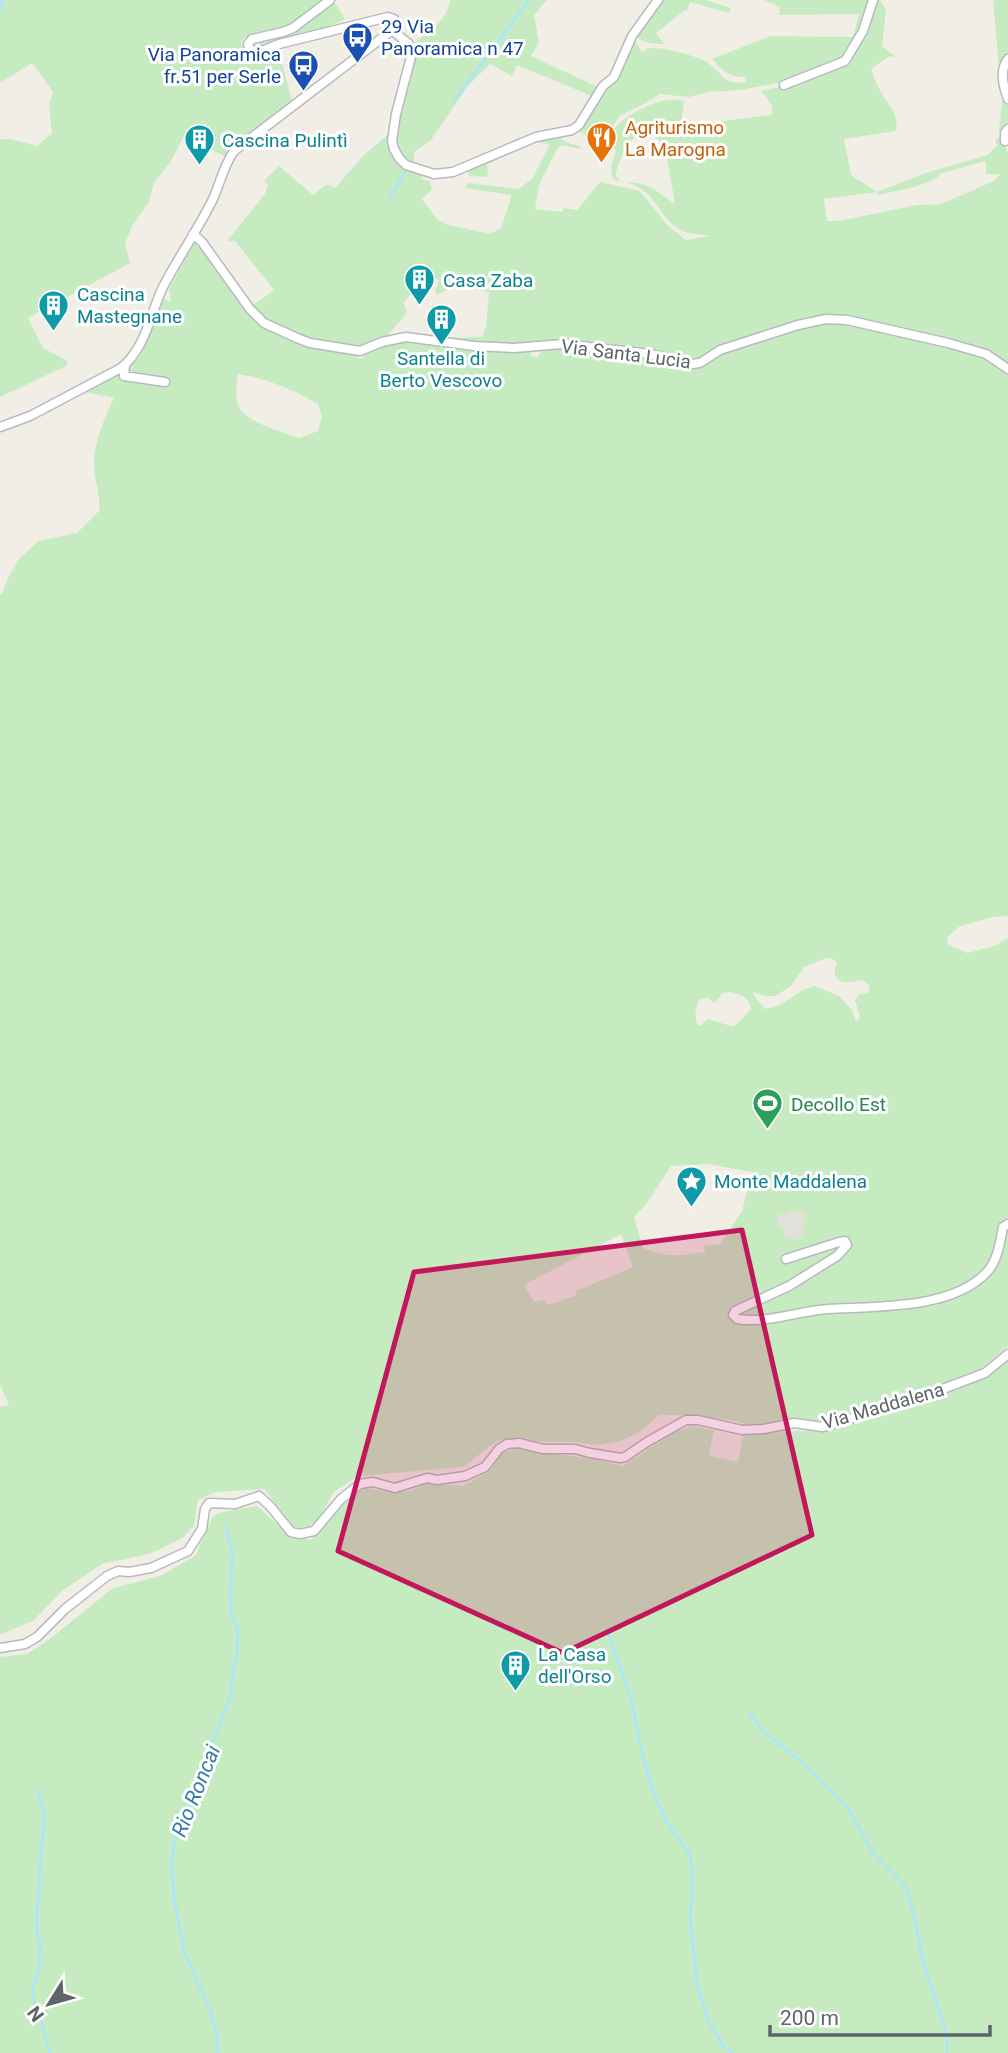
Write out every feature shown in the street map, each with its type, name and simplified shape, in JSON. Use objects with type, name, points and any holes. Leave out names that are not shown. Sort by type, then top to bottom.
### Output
[{"type":"street","points":[[0,427],[30,416],[125,365],[137,351],[163,287],[211,203],[234,151],[393,31],[396,22],[388,17],[279,44],[260,52],[249,48],[248,44],[252,39],[293,28],[330,0]]},
{"type":"street","points":[[393,31],[409,44],[412,53],[396,114],[392,141],[394,149],[406,165],[434,174],[444,173],[467,167],[536,137],[572,130],[579,125],[603,86],[614,76],[632,36],[658,0]]},
{"type":"street","points":[[784,85],[845,61],[863,31],[873,0]]},
{"type":"street","points":[[1008,59],[1002,71],[1008,99]]},
{"type":"street","points":[[1005,141],[1008,129]]},
{"type":"street","name":"Via Santa Lucia","points":[[193,234],[202,242],[258,318],[297,338],[323,345],[360,351],[382,342],[406,337],[514,348],[562,344],[650,354],[692,364],[700,363],[720,350],[798,325],[826,319],[847,320],[948,343],[986,354],[1008,369]]},
{"type":"street","points":[[125,365],[124,376],[165,382]]},
{"type":"street","points":[[786,1259],[839,1241],[845,1241],[848,1245],[837,1256],[789,1286],[735,1311],[733,1315],[737,1319],[756,1319],[825,1309],[904,1305],[944,1297],[966,1287],[986,1273],[1000,1246],[1003,1227],[1008,1224]]},
{"type":"street","name":"Via Maddalena","points":[[0,1648],[25,1644],[37,1637],[65,1609],[107,1576],[118,1571],[151,1568],[188,1551],[202,1529],[205,1509],[209,1503],[235,1504],[260,1496],[290,1532],[308,1534],[320,1527],[341,1499],[360,1484],[373,1482],[395,1488],[427,1478],[436,1480],[465,1476],[485,1467],[499,1449],[507,1444],[519,1443],[543,1449],[575,1449],[620,1458],[673,1426],[691,1419],[742,1430],[793,1423],[823,1427],[927,1395],[985,1373],[1008,1354]]},
{"type":"highlighted area","points":[[742,1230],[812,1535],[563,1653],[338,1551],[414,1272]]},
{"type":"shaded area","points":[[787,1211],[805,1212],[804,1239],[784,1238],[777,1226],[777,1214]]},
{"type":"green space","points":[[0,0],[324,0],[292,24],[250,34],[241,43],[247,54],[256,56],[278,49],[292,100],[230,148],[226,157],[184,136],[171,161],[154,183],[149,202],[132,226],[125,243],[130,263],[28,318],[43,348],[66,360],[68,365],[0,397],[0,139],[37,146],[52,133],[49,104],[53,92],[32,63],[0,83]]},
{"type":"green space","points":[[450,0],[547,0],[534,15],[539,42],[531,56],[600,88],[594,97],[517,65],[512,76],[490,64],[467,87],[431,140],[414,152],[414,162],[418,166],[406,162],[397,148],[396,134],[413,71],[413,44],[441,20]]},
{"type":"green space","points":[[664,0],[706,0],[731,10],[729,13],[690,2],[687,11],[656,33],[664,44],[641,40],[634,35]]},
{"type":"green space","points":[[764,0],[869,0],[866,14],[842,59],[783,82],[689,97],[660,94],[620,116],[608,133],[595,140],[580,132],[635,41],[642,52],[658,48],[681,52],[708,63],[732,82],[746,82],[745,77],[730,75],[712,59],[770,36],[853,37],[859,14],[779,15],[780,7]]},
{"type":"green space","points":[[875,0],[880,0],[886,10],[882,46],[896,57],[889,56],[871,69],[897,124],[896,131],[844,139],[851,175],[877,192],[929,172],[988,155],[998,146],[995,140],[1002,135],[999,130],[1003,93],[1008,106],[1008,124],[1004,129],[1003,140],[1008,154],[1008,916],[960,926],[947,937],[948,945],[967,953],[995,946],[1008,938],[1008,1346],[980,1369],[960,1378],[827,1422],[783,1419],[755,1426],[686,1415],[659,1415],[639,1432],[621,1441],[600,1445],[531,1442],[520,1437],[497,1441],[463,1467],[358,1476],[334,1492],[319,1519],[309,1526],[296,1529],[264,1489],[216,1492],[198,1500],[194,1525],[183,1538],[149,1554],[102,1564],[62,1591],[34,1620],[0,1635],[0,1407],[9,1405],[0,1385],[0,594],[19,559],[39,541],[77,533],[99,511],[94,467],[95,449],[114,398],[86,392],[123,372],[141,355],[164,299],[171,302],[169,289],[195,241],[266,327],[359,354],[359,359],[364,357],[362,354],[382,347],[418,342],[439,344],[439,347],[445,348],[446,345],[531,351],[531,357],[538,357],[543,348],[528,344],[429,338],[482,337],[486,327],[489,292],[455,289],[437,295],[435,291],[439,280],[429,275],[427,279],[422,276],[416,286],[413,285],[411,289],[414,291],[403,303],[407,309],[404,317],[377,342],[350,347],[303,337],[273,324],[252,306],[274,290],[235,241],[227,241],[265,194],[268,185],[264,181],[279,166],[313,195],[327,184],[335,188],[365,154],[388,135],[398,162],[408,170],[424,175],[421,179],[430,181],[432,189],[422,199],[437,219],[445,224],[490,234],[501,228],[512,195],[465,188],[468,183],[518,189],[532,179],[550,144],[536,142],[487,164],[488,177],[468,176],[469,169],[537,138],[555,135],[581,147],[562,145],[557,149],[539,185],[535,209],[562,212],[564,208],[577,210],[600,182],[640,191],[668,226],[686,240],[710,236],[689,233],[674,226],[645,192],[626,182],[648,186],[675,204],[665,146],[655,137],[648,133],[633,139],[616,173],[616,177],[621,181],[614,180],[611,173],[616,151],[613,147],[597,142],[614,136],[613,131],[619,124],[635,112],[665,101],[684,101],[681,125],[685,133],[689,131],[688,125],[772,115],[772,105],[761,91],[839,68],[849,57],[863,32]],"holes":[[[986,161],[986,174],[1000,174],[994,181],[941,204],[917,205],[839,221],[827,221],[824,199],[877,192],[877,195],[921,185],[942,173]],[[238,374],[259,379],[289,389],[318,404],[322,416],[318,431],[299,438],[249,418],[239,407]],[[827,958],[837,962],[835,973],[840,981],[863,980],[870,986],[868,993],[860,994],[855,1000],[860,1018],[856,1022],[852,1010],[839,996],[814,986],[778,1006],[765,1009],[753,994],[775,996],[791,986],[804,967]],[[730,992],[746,999],[751,1009],[734,1027],[708,1019],[698,1025],[696,1012],[700,999],[708,998],[714,1003],[723,993]],[[707,1164],[752,1172],[742,1211],[720,1244],[704,1246],[705,1252],[674,1255],[643,1248],[634,1217],[647,1203],[671,1166]],[[787,1211],[805,1212],[803,1239],[784,1238],[783,1226],[777,1225],[778,1214],[787,1215]],[[621,1234],[633,1267],[576,1291],[577,1295],[551,1304],[546,1304],[544,1300],[534,1302],[524,1285]]]},
{"type":"green space","points":[[993,0],[1008,0],[1008,91],[1005,75],[999,67]]},
{"type":"green space","points":[[335,3],[345,19],[323,29],[259,45],[260,42],[295,32]]},
{"type":"green space","points":[[1008,1357],[1008,2053],[0,2053],[0,1657],[27,1654],[113,1588],[160,1576],[195,1556],[213,1516],[222,1512],[257,1506],[290,1536],[310,1540],[342,1506],[366,1488],[393,1493],[410,1491],[426,1484],[463,1486],[490,1471],[502,1454],[519,1447],[623,1466],[672,1434],[692,1426],[714,1430],[709,1456],[738,1462],[743,1436],[818,1431],[844,1425],[967,1386]]},
{"type":"waterway","points":[[0,9],[3,0]]},
{"type":"waterway","points":[[454,101],[529,0]]},
{"type":"waterway","points":[[389,200],[405,171]]},
{"type":"waterway","name":"Rio Roncai","points":[[218,2053],[211,2012],[184,1951],[174,1899],[172,1860],[175,1837],[198,1794],[207,1756],[230,1698],[237,1655],[238,1630],[231,1614],[233,1556],[226,1527]]},
{"type":"waterway","points":[[607,1629],[631,1698],[653,1791],[664,1818],[690,1855],[693,1877],[690,1918],[697,1983],[708,2021],[724,2047],[733,2053]]},
{"type":"waterway","points":[[749,1713],[764,1732],[809,1768],[847,1806],[872,1852],[906,1887],[923,1962],[947,2036],[947,2053]]},
{"type":"waterway","points":[[38,1790],[44,1816],[37,1913],[39,1967],[32,1992],[50,2053]]},
{"type":"place","name":"29 Via Panoramica n 47","points":[[358,64]]},
{"type":"place","name":"Via Panoramica fr.51 per Serle","points":[[304,92]]},
{"type":"place","name":"Agriturismo La Marogna","points":[[602,165]]},
{"type":"place","name":"Cascina Pulintì","points":[[199,167]]},
{"type":"place","name":"Casa Zaba","points":[[420,307]]},
{"type":"place","name":"Cascina Mastegnane","points":[[54,332]]},
{"type":"place","name":"Santella di Berto Vescovo","points":[[441,346]]},
{"type":"place","name":"Decollo Est","points":[[768,1131]]},
{"type":"place","name":"Monte Maddalena","points":[[691,1208]]},
{"type":"place","name":"La Casa dell'Orso","points":[[515,1692]]}]
